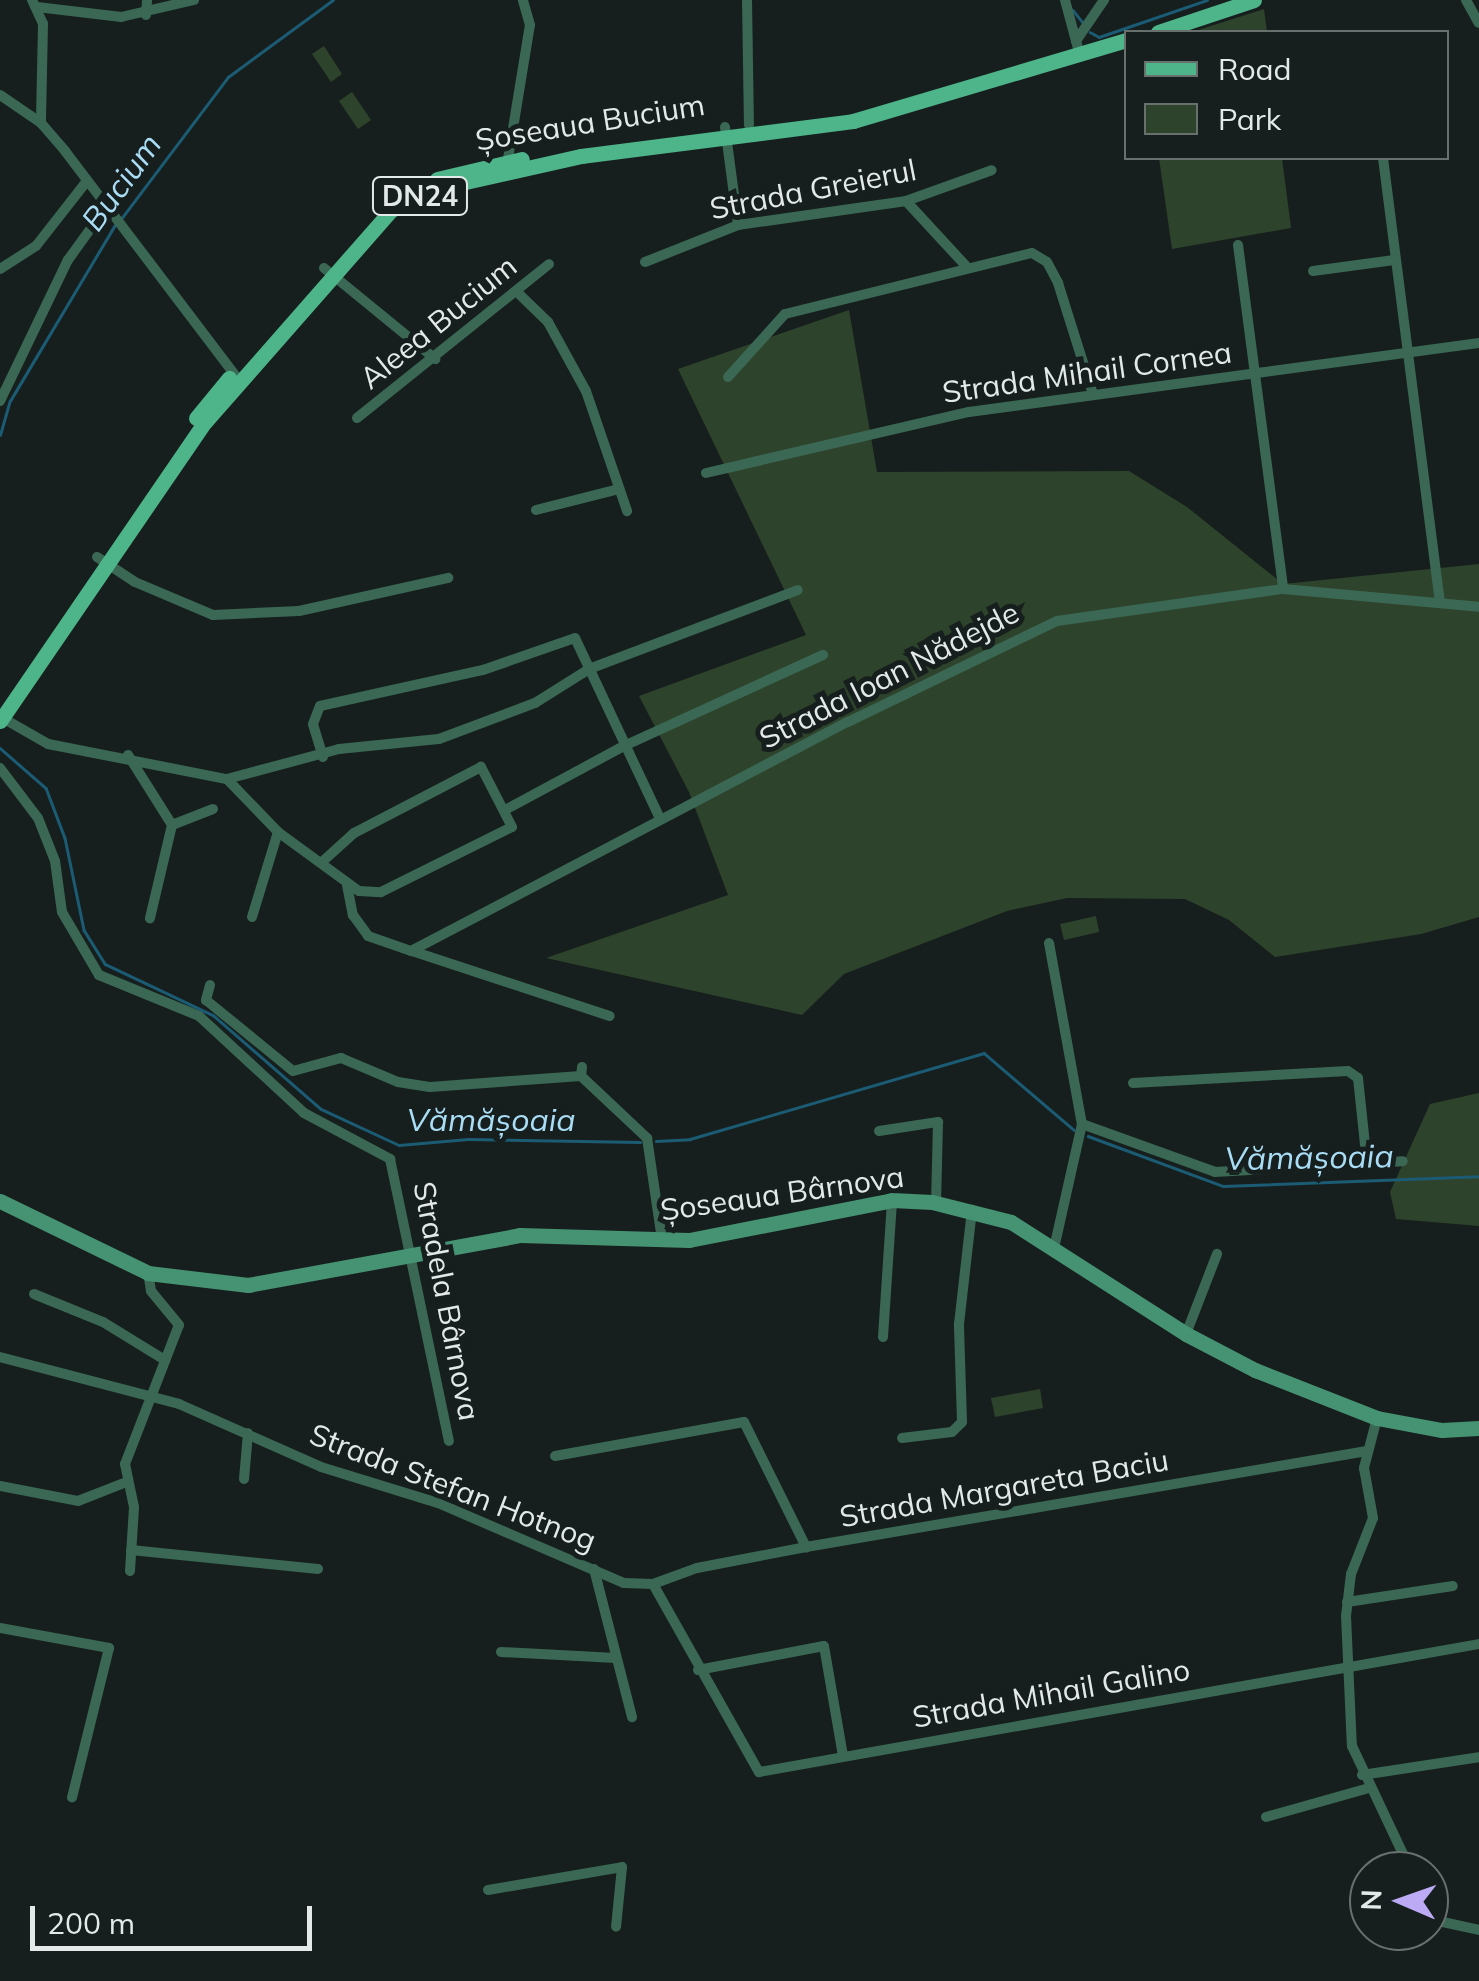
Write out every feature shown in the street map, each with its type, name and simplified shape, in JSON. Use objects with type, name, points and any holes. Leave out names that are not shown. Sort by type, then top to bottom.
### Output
[{"type":"main road","points":[[1164,30],[1254,0]]},
{"type":"main road","name":"Șoseaua Bucium","points":[[726,132],[748,124],[850,111],[1078,46],[1124,40]]},
{"type":"main road","name":"Șoseaua Bucium","points":[[1,715],[101,560],[236,377],[367,218],[408,189],[508,167],[726,132],[853,121],[1078,46]]},
{"type":"main road","name":"Șoseaua Bârnova","points":[[0,1202],[148,1273],[248,1285],[413,1252],[535,1234],[662,1240],[892,1200],[936,1203],[1010,1222],[1186,1334],[1377,1418],[1442,1430],[1479,1428]]},
{"type":"street","points":[[146,15],[147,0]]},
{"type":"street","points":[[40,123],[44,43],[34,3],[146,15],[194,0]]},
{"type":"street","points":[[508,167],[528,36],[523,0]]},
{"type":"street","points":[[746,0],[748,124]]},
{"type":"street","points":[[1065,0],[1078,46]]},
{"type":"street","points":[[1078,46],[1104,0]]},
{"type":"street","points":[[1466,0],[1479,23]]},
{"type":"street","points":[[0,95],[40,123],[236,377]]},
{"type":"street","points":[[726,132],[738,225]]},
{"type":"street","points":[[1383,160],[1440,603]]},
{"type":"street","name":"Strada Greierul","points":[[646,262],[738,225],[906,200],[992,170]]},
{"type":"street","points":[[0,269],[36,246],[88,181]]},
{"type":"street","points":[[906,200],[966,266]]},
{"type":"street","points":[[0,401],[68,260],[106,206]]},
{"type":"street","points":[[1238,245],[1283,590]]},
{"type":"street","points":[[728,378],[786,314],[966,266],[1042,256],[1058,283],[1094,394]]},
{"type":"street","points":[[1313,271],[1394,260]]},
{"type":"street","name":"Aleea Bucium","points":[[357,418],[435,359],[548,264]]},
{"type":"street","points":[[327,271],[435,359]]},
{"type":"street","points":[[517,292],[548,322],[556,346],[581,380],[627,510]]},
{"type":"street","name":"Strada Mihail Cornea","points":[[706,473],[969,412],[1479,342]]},
{"type":"street","points":[[536,510],[620,489]]},
{"type":"street","points":[[101,560],[213,615],[299,611],[448,578]]},
{"type":"street","points":[[1,715],[48,744],[128,755],[227,779],[360,746],[438,739],[536,703],[589,669],[798,590]]},
{"type":"street","name":"Strada Ioan Nădejde","points":[[411,951],[687,804],[1032,628],[1283,590],[1479,607]]},
{"type":"street","points":[[324,758],[313,724],[320,706],[483,670],[575,638],[660,819]]},
{"type":"street","points":[[504,810],[624,746],[823,655]]},
{"type":"street","points":[[128,755],[172,824],[150,918]]},
{"type":"street","name":"Stradela Bârnova","points":[[0,768],[28,798],[50,843],[62,912],[85,961],[98,975],[200,1016],[304,1113],[384,1152],[397,1176],[449,1440]]},
{"type":"street","points":[[227,779],[278,832],[322,862],[347,885],[381,892],[512,827],[487,773],[474,768],[354,833],[322,862]]},
{"type":"street","points":[[172,824],[214,809]]},
{"type":"street","points":[[252,917],[278,832]]},
{"type":"street","points":[[347,885],[353,914],[368,936],[610,1016]]},
{"type":"street","points":[[1049,943],[1082,1124],[1054,1248]]},
{"type":"street","points":[[210,984],[206,1000],[293,1071],[341,1058],[398,1082],[430,1087],[581,1072],[647,1138],[662,1240]]},
{"type":"street","points":[[1133,1083],[1348,1071],[1358,1078],[1367,1164]]},
{"type":"street","points":[[879,1131],[938,1122],[936,1203]]},
{"type":"street","points":[[1082,1124],[1215,1172],[1403,1162]]},
{"type":"street","points":[[883,1337],[892,1200]]},
{"type":"street","points":[[902,1438],[952,1432],[962,1422],[959,1324],[972,1210]]},
{"type":"street","points":[[1186,1334],[1217,1254]]},
{"type":"street","points":[[130,1571],[134,1507],[124,1483],[147,1398],[178,1325],[150,1291],[148,1273]]},
{"type":"street","points":[[34,1294],[103,1322],[165,1360]]},
{"type":"street","name":"Strada Stefan Hotnog","points":[[0,1357],[179,1404],[624,1584],[653,1584]]},
{"type":"street","points":[[1377,1418],[1367,1451],[1373,1518],[1347,1602],[1352,1746],[1362,1776],[1401,1851]]},
{"type":"street","points":[[555,1456],[744,1422],[806,1546]]},
{"type":"street","points":[[244,1478],[248,1433]]},
{"type":"street","name":"Strada Margareta Baciu","points":[[653,1584],[696,1568],[806,1546],[1367,1451]]},
{"type":"street","points":[[0,1486],[78,1501],[124,1483]]},
{"type":"street","points":[[131,1550],[318,1569]]},
{"type":"street","points":[[594,1569],[632,1717]]},
{"type":"street","points":[[653,1584],[698,1670],[824,1646],[844,1756]]},
{"type":"street","points":[[1347,1602],[1453,1586]]},
{"type":"street","points":[[0,1628],[109,1648],[72,1798]]},
{"type":"street","name":"Strada Mihail Galino","points":[[698,1670],[759,1772],[1479,1644]]},
{"type":"street","points":[[501,1652],[616,1658]]},
{"type":"street","points":[[1362,1776],[1479,1756]]},
{"type":"street","points":[[1266,1817],[1369,1788]]},
{"type":"street","points":[[488,1890],[622,1867],[616,1927]]},
{"type":"street","points":[[1449,1924],[1479,1930]]},
{"type":"green space","points":[[1264,9],[1267,30],[1198,30]]},
{"type":"green space","points":[[324,46],[342,74],[331,82],[312,54]]},
{"type":"green space","points":[[352,92],[371,120],[358,129],[339,101]]},
{"type":"green space","points":[[1159,160],[1282,160],[1291,228],[1172,249]]},
{"type":"green space","points":[[849,310],[877,472],[1129,471],[1187,507],[1283,584],[1479,564],[1479,917],[1421,934],[1275,957],[1229,920],[1185,899],[1067,898],[1007,911],[844,974],[802,1015],[546,958],[728,895],[689,792],[639,696],[806,635],[678,369]]},
{"type":"green space","points":[[1096,916],[1099,932],[1064,940],[1060,924]]},
{"type":"green space","points":[[1479,1093],[1479,1226],[1396,1219],[1390,1192],[1430,1104]]},
{"type":"green space","points":[[1040,1389],[1043,1408],[995,1417],[991,1398]]},
{"type":"waterway","name":"Bucium","points":[[121,219],[228,77],[333,0]]},
{"type":"waterway","name":"Bucium","points":[[1090,32],[1099,37],[1207,0]]},
{"type":"waterway","name":"Bucium","points":[[1073,10],[1083,23]]},
{"type":"waterway","name":"Bucium","points":[[0,435],[10,401],[115,225]]},
{"type":"waterway","name":"Vămășoaia","points":[[0,748],[46,788],[65,838],[84,930],[105,964],[213,1015],[321,1109],[399,1145],[468,1139],[640,1142]]},
{"type":"waterway","name":"Vămășoaia","points":[[656,1141],[690,1139],[984,1053],[1074,1130]]},
{"type":"waterway","name":"Vămășoaia","points":[[1088,1136],[1223,1186],[1479,1176]]}]
